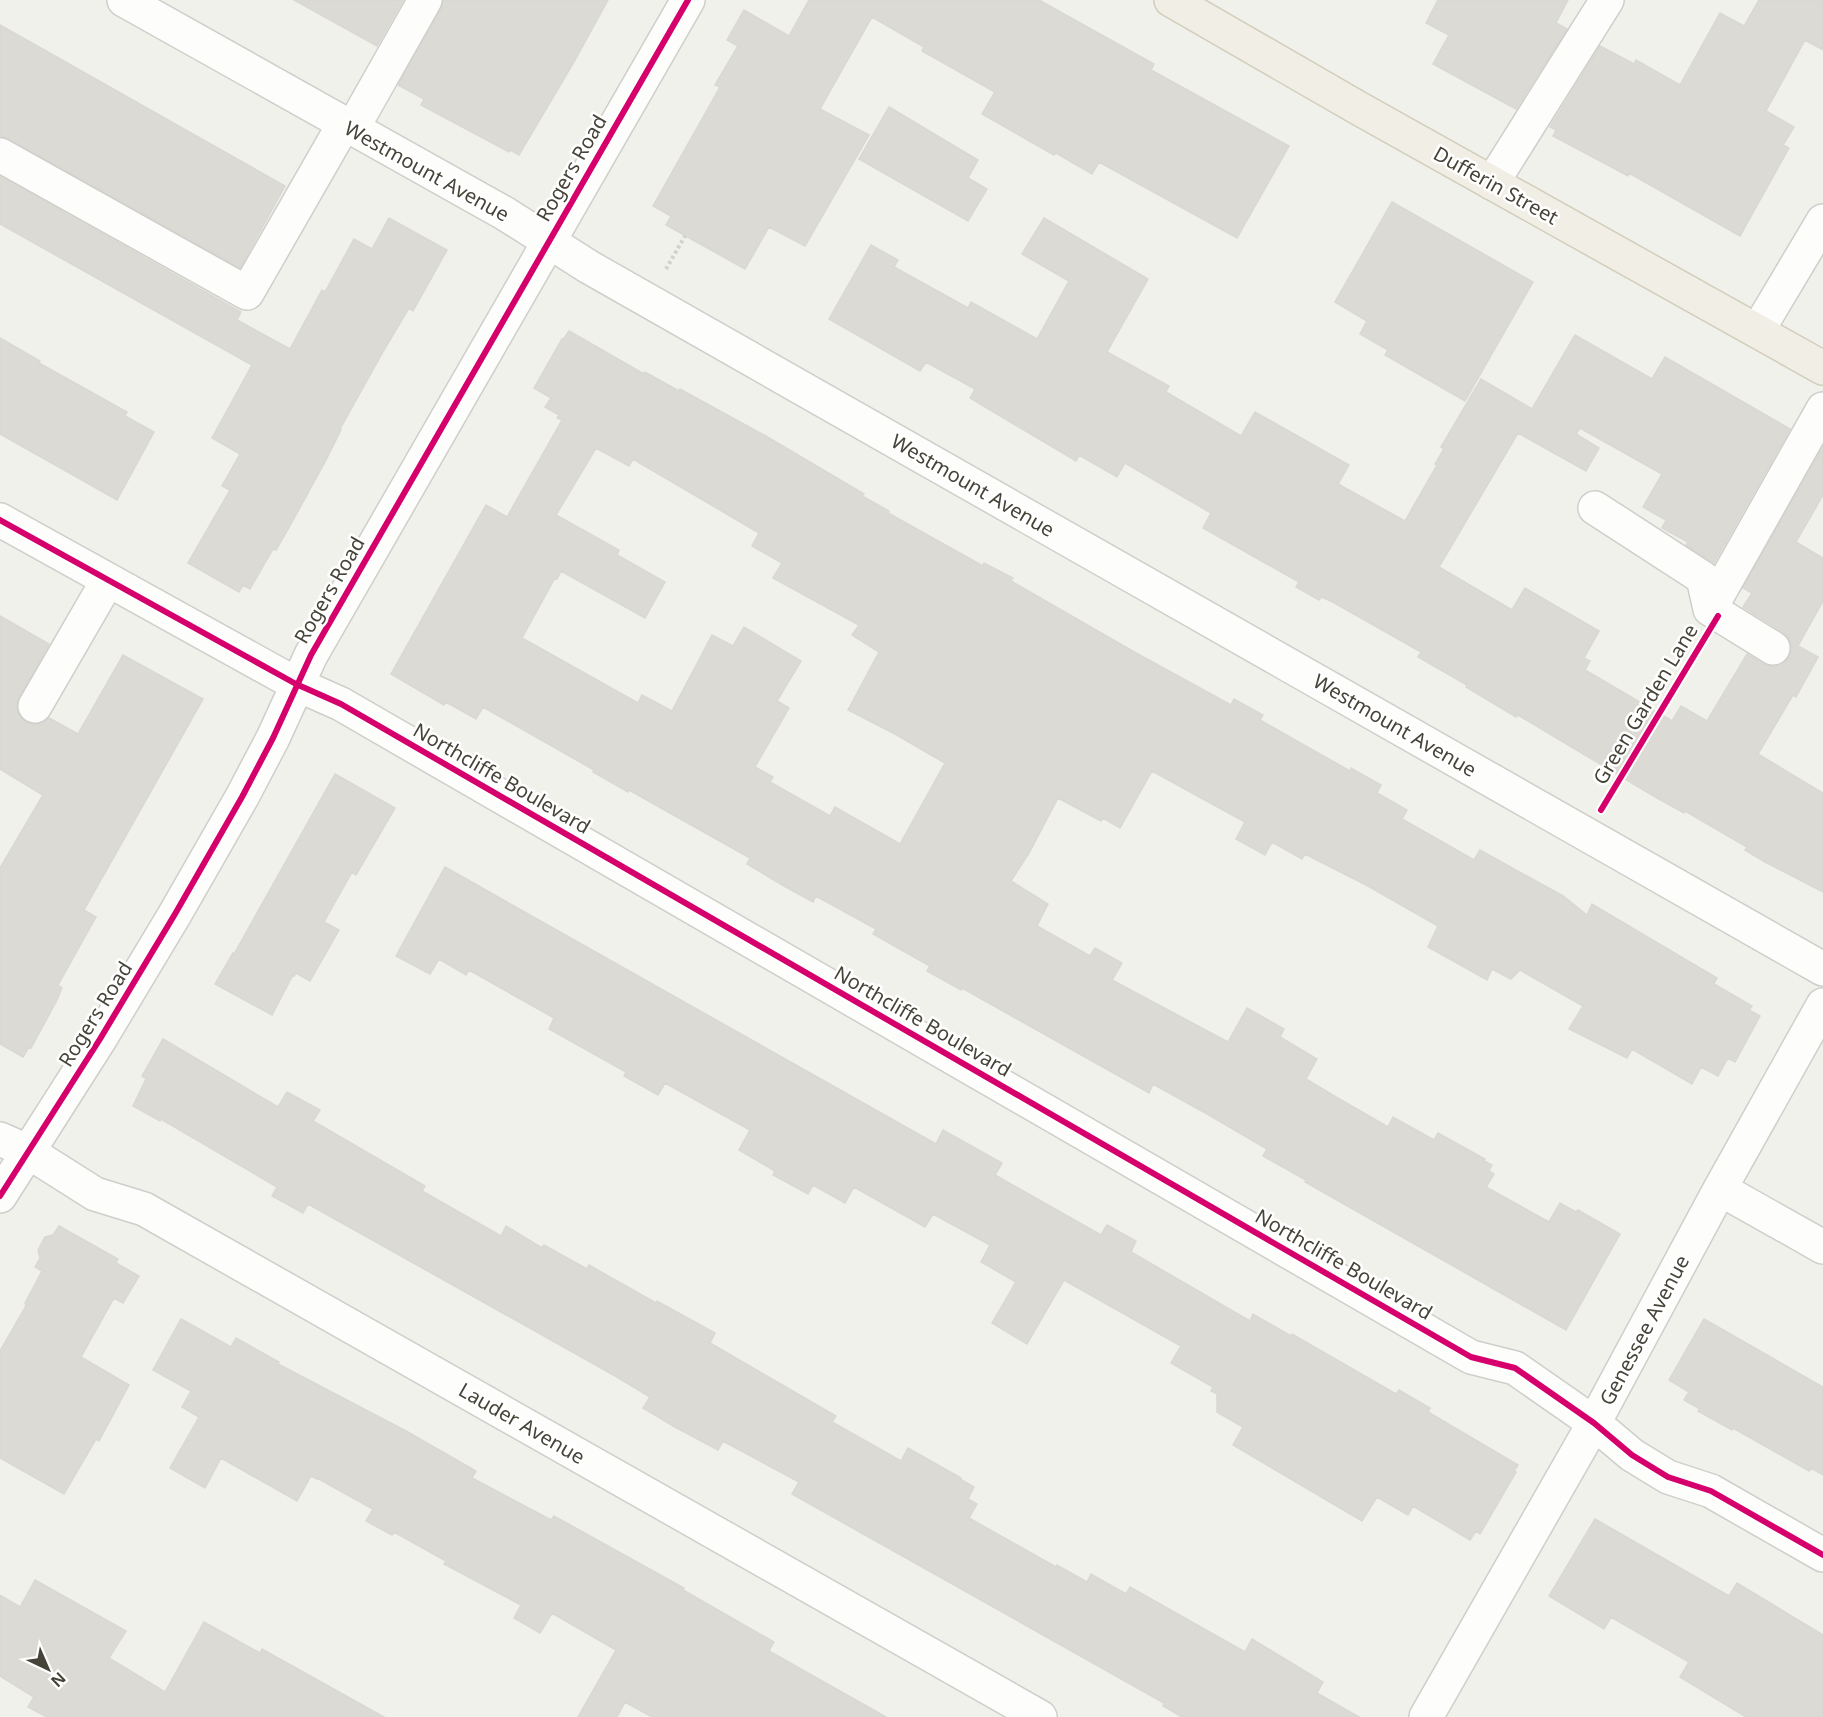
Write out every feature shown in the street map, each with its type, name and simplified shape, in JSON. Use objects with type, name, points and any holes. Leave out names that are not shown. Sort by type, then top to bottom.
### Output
[{"type":"main road","name":"Dufferin Street","points":[[1187,4],[1492,183],[1823,368]]},
{"type":"street","name":"Westmount Avenue","points":[[124,0],[504,213],[589,267],[1823,969]]},
{"type":"street","points":[[0,155],[247,293],[425,0]]},
{"type":"street","name":"Rogers Road","points":[[0,1196],[14,1145],[100,1039],[176,915],[243,797],[273,738],[310,655],[688,0]]},
{"type":"street","points":[[1492,183],[1607,0]]},
{"type":"street","points":[[1758,330],[1823,221]]},
{"type":"street","points":[[1710,609],[1823,409]]},
{"type":"street","points":[[1595,508],[1703,578],[1710,609],[1773,648]]},
{"type":"street","name":"Northcliffe Boulevard","points":[[0,519],[296,684],[352,710],[1471,1357],[1515,1368],[1593,1423],[1632,1455],[1668,1477],[1711,1491],[1823,1556]]},
{"type":"street","points":[[34,706],[108,580]]},
{"type":"street","name":"Genessee Avenue","points":[[1426,1717],[1593,1423],[1823,1005]]},
{"type":"street","name":"Lauder Avenue","points":[[14,1145],[95,1194],[144,1209],[1040,1717]]},
{"type":"street","points":[[1720,1189],[1823,1247]]},
{"type":"path","points":[[662,275],[685,236]]},
{"type":"building","points":[[294,0],[403,0],[377,46]]},
{"type":"building","points":[[444,0],[608,0],[519,155],[510,150],[509,152],[421,105],[424,99],[398,85]]},
{"type":"building","points":[[809,0],[1039,0],[1154,64],[1151,70],[1289,146],[1237,238],[1099,162],[1092,174],[982,114],[995,92],[922,51],[924,47],[872,17],[820,109],[869,135],[805,246],[769,227],[745,269],[666,225],[671,216],[653,206],[720,87],[715,85],[738,46],[727,40],[744,10],[789,36]]},
{"type":"building","points":[[1438,0],[1568,0],[1556,23],[1567,29],[1516,109],[1433,64],[1449,35],[1426,23]]},
{"type":"building","points":[[1759,0],[1823,0],[1823,50],[1805,40],[1766,111],[1794,127],[1783,145],[1789,148],[1740,236],[1629,173],[1628,176],[1553,136],[1556,130],[1550,127],[1600,46],[1634,64],[1636,60],[1680,85],[1720,13],[1744,26]]},
{"type":"building","points":[[0,25],[285,186],[240,268],[0,136]]},
{"type":"building","points":[[889,107],[978,160],[968,178],[987,189],[968,221],[859,159]]},
{"type":"building","points":[[0,176],[241,312],[237,320],[290,349],[322,290],[325,292],[354,239],[372,249],[389,218],[447,250],[413,311],[409,308],[384,350],[291,524],[276,550],[273,549],[250,589],[243,585],[239,592],[188,563],[230,490],[222,486],[240,454],[212,438],[252,365],[0,224]]},
{"type":"building","points":[[1392,202],[1533,282],[1465,401],[1385,355],[1388,350],[1360,334],[1367,321],[1335,302]]},
{"type":"building","points":[[1044,218],[1148,279],[1107,352],[1169,386],[1166,392],[1241,436],[1255,412],[1349,465],[1338,484],[1405,521],[1437,465],[1435,464],[1444,449],[1441,447],[1481,379],[1532,409],[1575,335],[1652,379],[1665,357],[1790,429],[1714,563],[1686,545],[1688,542],[1662,528],[1666,520],[1643,507],[1662,474],[1580,428],[1576,434],[1599,448],[1586,471],[1518,433],[1439,567],[1512,610],[1525,588],[1599,631],[1584,658],[1590,661],[1585,670],[1672,721],[1681,706],[1707,721],[1747,654],[1772,667],[1781,665],[1789,657],[1792,648],[1783,632],[1743,607],[1752,593],[1743,588],[1823,447],[1823,495],[1796,542],[1823,558],[1823,601],[1798,646],[1818,657],[1796,697],[1793,695],[1758,754],[1823,793],[1823,892],[1765,862],[1745,850],[1747,847],[1685,811],[1684,813],[1657,798],[1518,715],[1516,717],[1418,657],[1421,652],[1331,601],[1321,597],[1319,600],[1296,587],[1299,582],[1203,528],[1211,513],[1125,463],[1117,477],[1079,455],[1076,461],[970,398],[975,389],[926,362],[920,371],[829,319],[871,245],[898,260],[894,267],[968,308],[971,302],[1037,339],[1069,281],[1022,254]]},
{"type":"building","points":[[569,331],[644,374],[645,372],[679,391],[680,389],[764,435],[864,494],[862,496],[889,511],[888,513],[983,566],[984,563],[1013,578],[1011,581],[1231,705],[1234,699],[1263,715],[1260,720],[1350,771],[1351,768],[1381,785],[1377,793],[1407,810],[1402,819],[1474,860],[1480,850],[1563,896],[1587,915],[1592,904],[1717,978],[1714,984],[1752,1006],[1749,1010],[1760,1016],[1735,1062],[1728,1058],[1718,1076],[1701,1067],[1692,1084],[1632,1049],[1627,1058],[1569,1029],[1583,1006],[1520,970],[1511,979],[1492,969],[1487,980],[1428,947],[1438,926],[1368,886],[1305,854],[1302,859],[1272,842],[1265,855],[1236,839],[1245,822],[1152,771],[1120,828],[1103,818],[1101,821],[1058,798],[1029,853],[1011,881],[1048,904],[1037,926],[1090,956],[1095,948],[1122,963],[1112,980],[1228,1042],[1247,1008],[1284,1029],[1280,1037],[1317,1059],[1306,1079],[1388,1127],[1393,1117],[1434,1140],[1438,1133],[1485,1159],[1484,1161],[1492,1165],[1489,1171],[1494,1174],[1486,1187],[1549,1222],[1560,1203],[1576,1212],[1578,1210],[1620,1234],[1566,1330],[1305,1182],[1306,1180],[1263,1156],[1267,1149],[1209,1115],[1153,1084],[1149,1093],[962,988],[961,990],[927,971],[930,966],[873,934],[876,929],[816,896],[813,902],[784,886],[747,864],[750,858],[629,790],[628,792],[483,707],[476,719],[446,702],[444,705],[391,674],[486,505],[507,517],[562,420],[557,418],[559,415],[545,407],[551,398],[534,388]],"holes":[[[596,448],[629,466],[633,459],[759,533],[752,546],[782,563],[773,578],[859,625],[852,635],[879,652],[848,710],[945,763],[900,844],[835,807],[830,816],[770,782],[773,777],[755,767],[789,708],[777,701],[801,661],[744,627],[733,646],[712,635],[672,711],[642,695],[638,703],[522,638],[561,571],[645,618],[665,582],[617,555],[619,550],[556,515]]]},
{"type":"building","points":[[0,338],[40,361],[39,363],[127,412],[125,416],[154,432],[117,500],[0,434]]},
{"type":"building","points":[[0,616],[49,644],[19,697],[16,707],[19,715],[26,722],[36,725],[49,718],[78,734],[123,655],[203,699],[84,910],[96,917],[58,985],[62,988],[57,1000],[31,1048],[29,1047],[23,1057],[0,1044],[0,868],[43,795],[0,769]]},
{"type":"building","points":[[335,774],[395,808],[356,875],[352,872],[324,922],[339,930],[310,981],[296,973],[293,975],[272,1015],[215,984]]},
{"type":"building","points":[[445,867],[936,1144],[943,1130],[1002,1163],[995,1175],[1101,1235],[1107,1225],[1136,1241],[1131,1252],[1250,1321],[1253,1314],[1396,1394],[1399,1390],[1430,1408],[1428,1412],[1518,1465],[1480,1534],[1476,1531],[1470,1540],[1413,1506],[1408,1515],[1377,1497],[1362,1521],[1233,1445],[1243,1427],[1217,1412],[1217,1394],[1211,1391],[1213,1387],[1171,1363],[1181,1346],[1064,1280],[1027,1344],[992,1323],[1016,1282],[981,1262],[990,1245],[933,1214],[925,1227],[854,1187],[845,1203],[813,1185],[808,1194],[773,1175],[775,1171],[739,1150],[750,1130],[665,1083],[658,1095],[624,1076],[626,1072],[549,1029],[554,1018],[469,970],[466,975],[439,959],[430,974],[396,956]]},
{"type":"building","points":[[163,1039],[278,1107],[287,1092],[320,1110],[313,1121],[425,1186],[422,1191],[501,1236],[506,1226],[542,1248],[544,1245],[587,1269],[589,1265],[715,1333],[710,1343],[836,1416],[832,1422],[901,1461],[908,1448],[961,1478],[974,1487],[968,1499],[977,1504],[969,1518],[1087,1582],[1091,1574],[1126,1594],[1130,1587],[1245,1652],[1252,1639],[1323,1682],[1317,1693],[1359,1717],[1182,1717],[1163,1706],[1164,1703],[792,1494],[799,1482],[723,1441],[718,1450],[675,1427],[643,1408],[650,1397],[617,1377],[308,1204],[303,1213],[272,1196],[277,1187],[161,1119],[160,1121],[133,1106],[146,1079],[142,1076]]},
{"type":"building","points":[[59,1226],[118,1259],[116,1263],[139,1276],[123,1303],[114,1298],[81,1357],[129,1385],[99,1441],[96,1439],[64,1494],[0,1458],[0,1351],[26,1306],[25,1303],[42,1271],[35,1267],[40,1258],[38,1250],[45,1237],[53,1235]]},
{"type":"building","points":[[181,1319],[231,1347],[236,1338],[279,1362],[278,1364],[406,1431],[476,1471],[472,1478],[551,1520],[554,1516],[684,1588],[683,1590],[774,1642],[769,1651],[886,1717],[652,1717],[625,1702],[617,1717],[578,1717],[616,1650],[552,1613],[540,1633],[514,1618],[521,1605],[444,1564],[446,1561],[394,1532],[392,1535],[366,1521],[373,1509],[317,1478],[311,1476],[297,1501],[221,1458],[205,1488],[170,1468],[199,1417],[182,1407],[191,1391],[153,1370]]},
{"type":"building","points":[[1704,1319],[1823,1387],[1823,1475],[1811,1468],[1809,1471],[1733,1428],[1732,1430],[1698,1411],[1700,1409],[1684,1400],[1689,1392],[1669,1380]]},
{"type":"building","points":[[1595,1519],[1729,1596],[1737,1583],[1823,1635],[1823,1717],[1746,1717],[1680,1677],[1689,1662],[1611,1617],[1604,1629],[1549,1596]]},
{"type":"building","points":[[35,1580],[126,1631],[109,1658],[165,1692],[204,1622],[260,1653],[262,1649],[384,1717],[47,1717],[28,1707],[34,1697],[0,1676],[0,1595],[20,1607]]},
{"type":"cycle path","points":[[0,1196],[100,1039],[175,914],[273,738],[311,655],[688,0]]},
{"type":"cycle path","points":[[0,520],[296,684],[341,704],[1471,1357],[1515,1368],[1594,1423],[1632,1455],[1668,1477],[1711,1491],[1823,1555]]},
{"type":"cycle path","name":"Green Garden Lane","points":[[1601,810],[1718,616]]}]
